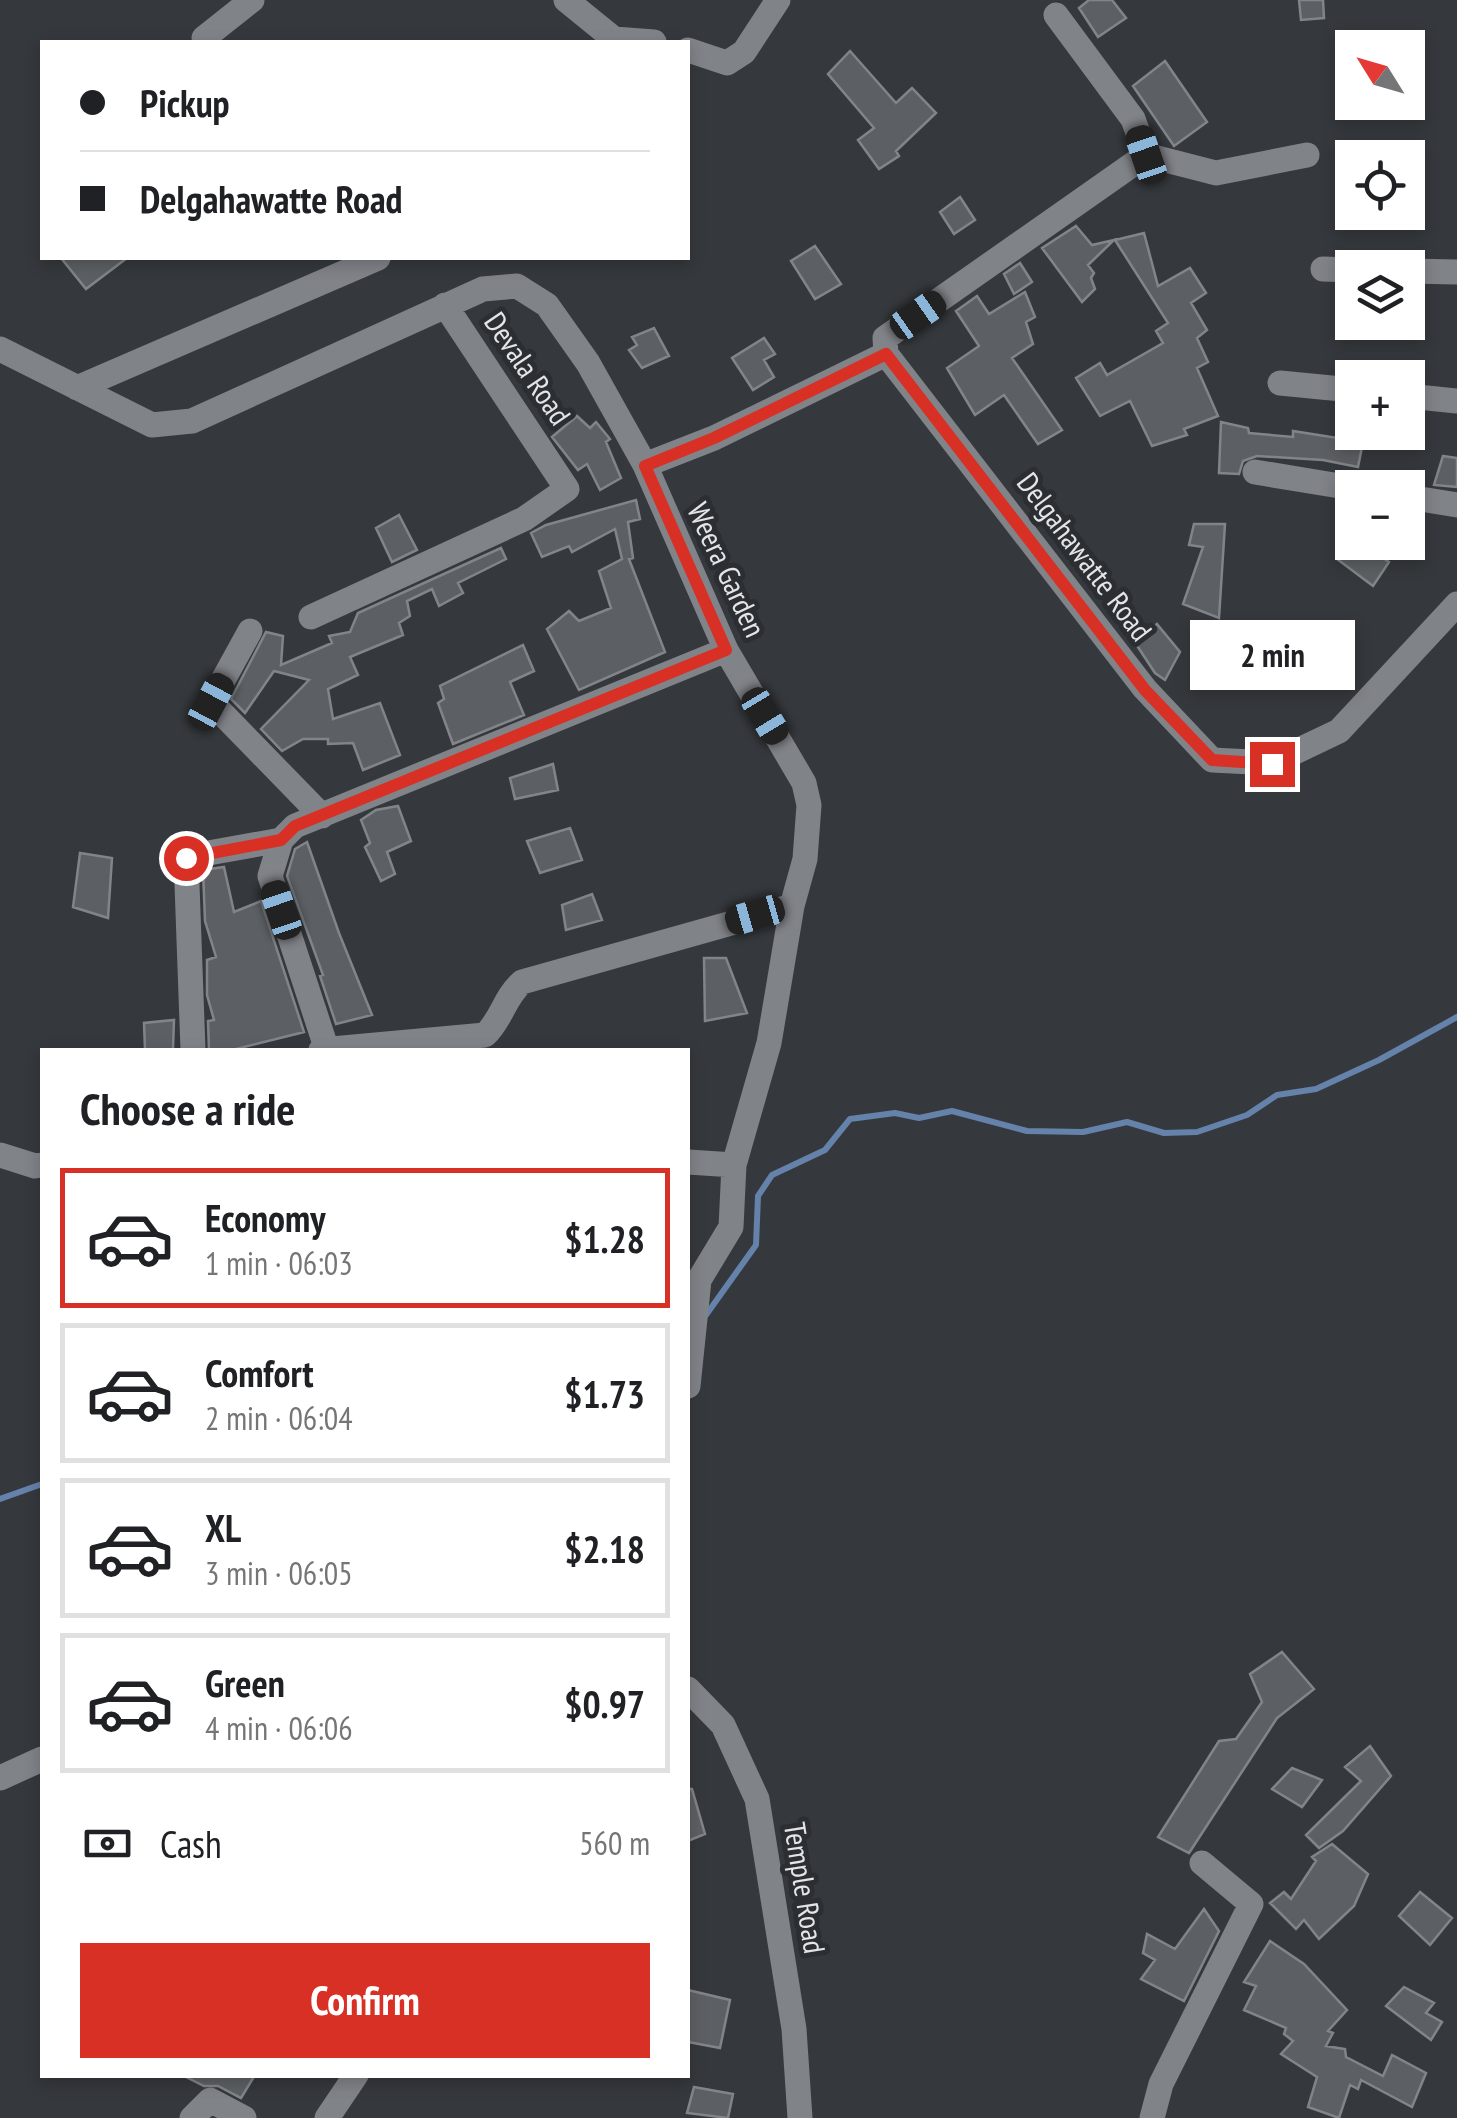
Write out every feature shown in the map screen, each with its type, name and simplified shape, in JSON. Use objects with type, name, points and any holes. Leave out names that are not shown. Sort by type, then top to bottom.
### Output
[{"type":"street","points":[[204,38],[252,0]]},
{"type":"street","points":[[566,0],[614,39],[627,40]]},
{"type":"street","points":[[690,51],[727,63],[744,52],[778,0]]},
{"type":"street","points":[[1056,15],[1134,120],[1146,155]]},
{"type":"street","points":[[645,466],[714,438],[886,354],[885,338],[1146,155],[1216,172],[1308,154]]},
{"type":"street","points":[[77,388],[373,260]]},
{"type":"street","points":[[1323,269],[1335,269]]},
{"type":"street","points":[[1425,271],[1457,272]]},
{"type":"street","name":"Weera Garden","points":[[445,305],[483,289],[516,286],[546,305],[588,364],[645,466],[726,650],[804,783],[809,805],[805,859],[792,906],[769,1043],[734,1166],[731,1226],[700,1280],[690,1368]]},
{"type":"street","name":"Devala Road","points":[[0,348],[152,426],[192,421],[445,305],[567,488],[524,519],[311,616]]},
{"type":"street","name":"Delgahawatte Road","points":[[886,354],[1145,690],[1212,760],[1272,764],[1339,731],[1457,604]]},
{"type":"street","points":[[1280,383],[1335,388]]},
{"type":"street","points":[[1425,398],[1457,401]]},
{"type":"street","points":[[1255,472],[1335,485]]},
{"type":"street","points":[[1425,500],[1457,505]]},
{"type":"street","points":[[250,630],[211,702],[322,816]]},
{"type":"street","points":[[325,1048],[270,876],[281,840],[295,826],[726,650]]},
{"type":"street","points":[[193,1048],[186,858],[281,840]]},
{"type":"street","points":[[336,1048],[485,1035],[496,1024],[506,997],[522,982],[792,906]]},
{"type":"street","points":[[0,1154],[40,1165]]},
{"type":"street","points":[[690,1162],[734,1166]]},
{"type":"street","name":"Temple Road","points":[[690,1692],[723,1725],[757,1799],[794,2029],[800,2118]]},
{"type":"street","points":[[0,1778],[40,1759]]},
{"type":"street","points":[[1152,2118],[1161,2084],[1251,1904],[1202,1862]]},
{"type":"street","points":[[327,2118],[354,2078]]},
{"type":"street","points":[[192,2118],[210,2100],[244,2118]]},
{"type":"building","points":[[1089,0],[1112,0],[1126,18],[1098,37],[1079,8]]},
{"type":"building","points":[[1299,0],[1323,0],[1324,18],[1301,20]]},
{"type":"building","points":[[850,51],[896,103],[912,88],[936,113],[896,151],[899,156],[879,169],[858,140],[874,128],[828,74]]},
{"type":"building","points":[[1165,61],[1207,122],[1174,146],[1133,86]]},
{"type":"building","points":[[960,197],[975,220],[954,234],[940,212]]},
{"type":"building","points":[[1076,226],[1092,245],[1114,240],[1088,265],[1094,273],[1091,278],[1095,289],[1082,302],[1042,248]]},
{"type":"building","points":[[1144,233],[1158,286],[1190,268],[1206,293],[1191,303],[1207,330],[1197,338],[1208,362],[1197,368],[1218,416],[1184,429],[1187,435],[1152,446],[1130,401],[1100,416],[1076,378],[1100,363],[1107,375],[1163,343],[1156,331],[1168,323],[1115,240]]},
{"type":"building","points":[[815,246],[841,284],[815,299],[791,261]]},
{"type":"building","points":[[63,260],[124,260],[86,289]]},
{"type":"building","points":[[1020,263],[1032,282],[1014,294],[1004,274]]},
{"type":"building","points":[[1025,292],[1035,317],[1026,322],[1033,344],[1012,358],[1062,430],[1038,444],[1004,395],[975,415],[947,368],[979,346],[956,311],[977,296],[989,314]]},
{"type":"building","points":[[654,328],[669,356],[642,368],[629,350],[637,345],[632,337]]},
{"type":"building","points":[[764,338],[775,354],[764,360],[774,377],[753,390],[732,358]]},
{"type":"building","points":[[577,416],[590,428],[596,422],[610,439],[606,442],[621,478],[600,490],[587,464],[578,470],[552,437]]},
{"type":"building","points":[[1221,422],[1248,428],[1249,433],[1293,437],[1293,431],[1335,438],[1335,450],[1361,450],[1358,467],[1323,460],[1257,456],[1243,461],[1239,474],[1219,473]]},
{"type":"building","points":[[1443,456],[1457,458],[1457,487],[1434,485]]},
{"type":"building","points":[[636,500],[640,519],[628,522],[633,558],[629,559],[665,652],[579,690],[547,629],[569,611],[579,621],[611,608],[599,571],[622,559],[615,529],[572,552],[569,546],[542,557],[531,533],[546,525]]},
{"type":"building","points":[[399,515],[417,550],[392,562],[376,528]]},
{"type":"building","points":[[1194,524],[1225,524],[1219,618],[1183,604],[1203,547],[1189,545]]},
{"type":"building","points":[[501,548],[506,559],[458,583],[463,593],[439,606],[432,589],[407,601],[410,616],[399,623],[403,635],[350,657],[358,675],[328,689],[333,719],[380,703],[400,755],[363,770],[353,743],[303,739],[282,751],[261,729],[309,680],[274,671],[245,713],[231,699],[266,632],[283,636],[281,665],[332,643],[329,636],[350,632],[358,613]]},
{"type":"building","points":[[1338,560],[1389,562],[1373,586]]},
{"type":"building","points":[[1157,624],[1180,652],[1165,680],[1155,673],[1134,641]]},
{"type":"building","points":[[523,645],[534,671],[510,682],[524,715],[453,744],[438,703],[444,699],[440,686]]},
{"type":"building","points":[[553,764],[558,790],[515,799],[510,778]]},
{"type":"building","points":[[398,806],[411,841],[387,852],[395,874],[381,881],[365,847],[370,843],[361,820],[376,810]]},
{"type":"building","points":[[570,828],[582,860],[540,873],[527,841]]},
{"type":"building","points":[[307,842],[372,1015],[336,1024],[320,976],[323,975],[287,876],[295,849]]},
{"type":"building","points":[[80,853],[112,858],[108,918],[73,907]]},
{"type":"building","points":[[224,867],[234,912],[261,901],[304,1032],[240,1048],[209,1048],[208,1021],[214,1020],[207,995],[207,960],[216,957],[205,921],[203,870]]},
{"type":"building","points":[[592,894],[602,920],[566,930],[562,905]]},
{"type":"building","points":[[704,958],[726,958],[747,1013],[705,1021]]},
{"type":"building","points":[[174,1020],[173,1048],[145,1048],[144,1023]]},
{"type":"building","points":[[1282,1652],[1314,1689],[1277,1718],[1189,1853],[1158,1837],[1219,1741],[1236,1739],[1262,1702],[1250,1674]]},
{"type":"building","points":[[1370,1746],[1391,1776],[1343,1831],[1319,1848],[1306,1835],[1361,1781],[1345,1767]]},
{"type":"building","points":[[1292,1768],[1322,1780],[1302,1807],[1272,1789]]},
{"type":"building","points":[[690,1789],[692,1789],[705,1834],[690,1840]]},
{"type":"building","points":[[1332,1844],[1368,1874],[1354,1906],[1319,1939],[1304,1920],[1296,1929],[1270,1903],[1284,1892],[1291,1899],[1316,1861],[1312,1857]]},
{"type":"building","points":[[1420,1892],[1452,1918],[1430,1945],[1399,1916]]},
{"type":"building","points":[[1204,1909],[1219,1931],[1184,2001],[1141,1979],[1155,1960],[1143,1953],[1147,1934],[1175,1949]]},
{"type":"building","points":[[1270,1941],[1304,1964],[1347,2010],[1328,2031],[1333,2033],[1326,2046],[1345,2049],[1346,2057],[1383,2076],[1392,2055],[1426,2073],[1412,2107],[1361,2080],[1358,2089],[1350,2085],[1339,2118],[1308,2107],[1317,2077],[1281,2054],[1293,2041],[1284,2034],[1286,2028],[1244,2010],[1256,1986],[1244,1982]]},
{"type":"building","points":[[1404,1987],[1434,2003],[1426,2013],[1442,2022],[1431,2040],[1386,2006]]},
{"type":"building","points":[[690,1990],[730,2000],[720,2048],[690,2042]]},
{"type":"building","points":[[188,2078],[253,2078],[241,2098],[218,2086],[204,2086]]},
{"type":"building","points":[[694,2087],[733,2094],[728,2118],[687,2113]]},
{"type":"waterway","points":[[706,1315],[756,1245],[758,1196],[772,1175],[825,1150],[850,1119],[895,1113],[919,1118],[952,1111],[1027,1131],[1083,1132],[1127,1122],[1164,1133],[1197,1132],[1247,1115],[1277,1095],[1316,1089],[1457,1017]]},
{"type":"waterway","points":[[0,1499],[40,1485]]},
{"type":"route","points":[[186,858],[281,840],[295,826],[726,650],[645,466],[714,438],[886,354],[1145,690],[1212,760],[1272,764]]}]
